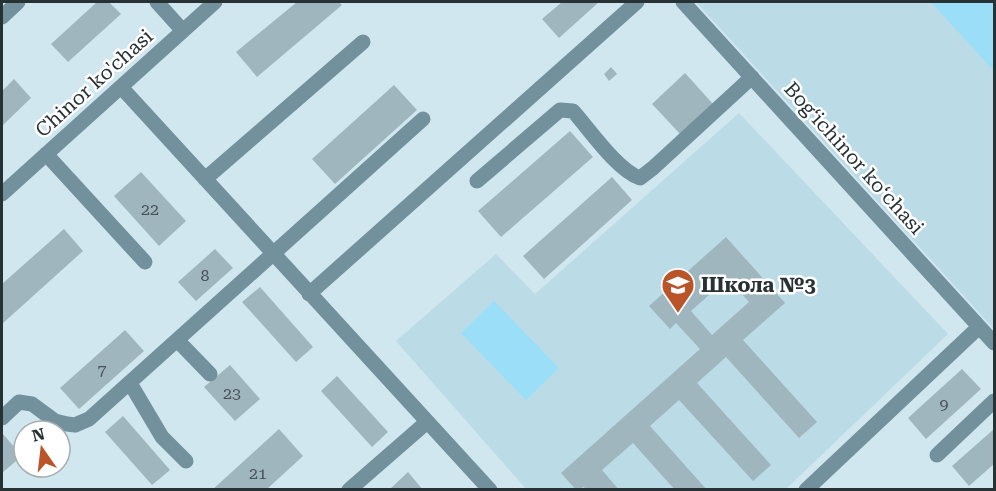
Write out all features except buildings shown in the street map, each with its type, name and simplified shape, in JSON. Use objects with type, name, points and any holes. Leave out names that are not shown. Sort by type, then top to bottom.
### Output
[{"type":"street","points":[[2,17],[18,2]]},
{"type":"street","points":[[156,2],[183,31]]},
{"type":"street","name":"Chinor ko'chasi","points":[[2,194],[215,2]]},
{"type":"street","points":[[309,294],[637,2]]},
{"type":"street","name":"Bogʻichinor koʻchasi","points":[[683,2],[994,343]]},
{"type":"street","points":[[205,179],[363,42]]},
{"type":"street","points":[[477,181],[560,110],[573,111],[618,163],[630,174],[640,178],[752,77]]},
{"type":"street","points":[[121,87],[490,489]]},
{"type":"street","points":[[2,418],[19,402],[32,404],[55,421],[75,425],[88,419],[423,119]]},
{"type":"street","points":[[46,154],[145,262]]},
{"type":"street","points":[[806,489],[980,327]]},
{"type":"street","points":[[177,340],[210,374]]},
{"type":"street","points":[[130,383],[162,437],[186,461]]},
{"type":"street","points":[[937,455],[994,401]]},
{"type":"street","points":[[349,489],[427,422]]},
{"type":"shaded area","points":[[696,2],[994,2],[994,329]]},
{"type":"shaded area","points":[[931,2],[994,2],[994,71]]},
{"type":"shaded area","name":"Школа №3","points":[[739,113],[948,334],[785,490],[526,489],[396,341],[496,254],[535,294]]},
{"type":"shaded area","points":[[494,301],[559,368],[526,400],[461,333]]},
{"type":"place","name":"Школа №3","points":[[678,314]]}]
